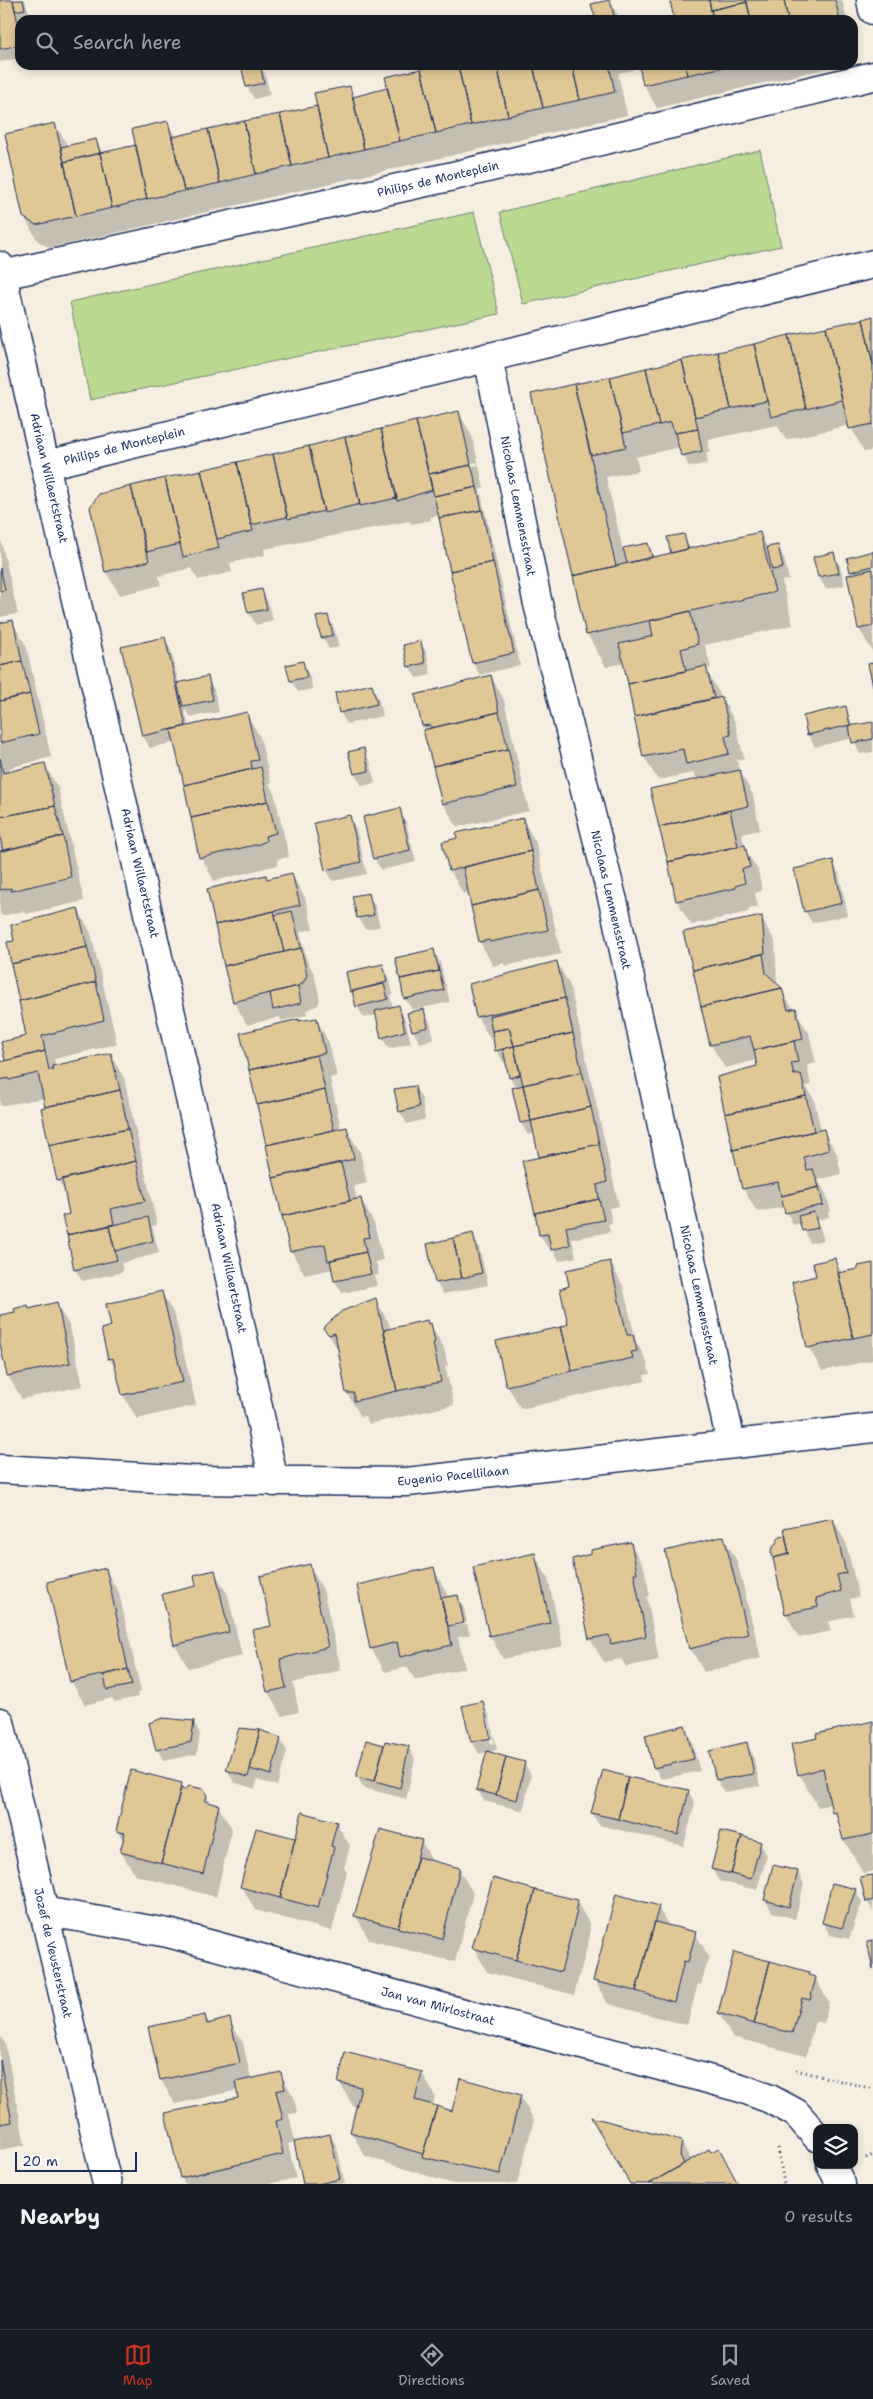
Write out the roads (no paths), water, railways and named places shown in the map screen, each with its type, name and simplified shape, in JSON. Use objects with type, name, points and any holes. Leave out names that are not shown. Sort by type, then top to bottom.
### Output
[{"type":"street","points":[[871,0],[873,10]]},
{"type":"street","name":"Philips de Monteplein","points":[[1,270],[450,177],[873,76]]},
{"type":"street","name":"Philips de Monteplein","points":[[46,465],[873,264]]},
{"type":"street","name":"Adriaan Willaertstraat","points":[[1,270],[204,1154],[274,1482]]},
{"type":"street","name":"Nicolaas Lemmensstraat","points":[[488,357],[537,600],[614,905],[731,1443]]},
{"type":"street","name":"Eugenio Pacellilaan","points":[[0,1469],[192,1480],[407,1482],[873,1428]]},
{"type":"street","name":"Jozef de Veusterstraat","points":[[0,1722],[107,2184]]},
{"type":"street","name":"Jan van Mirlostraat","points":[[43,1911],[168,1933],[731,2085],[770,2099],[796,2113],[813,2132]]},
{"type":"street","points":[[833,2169],[841,2184]]}]
